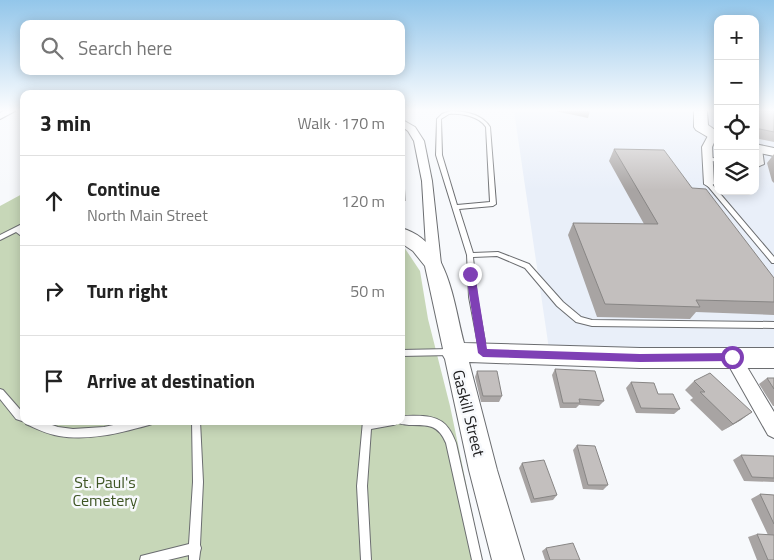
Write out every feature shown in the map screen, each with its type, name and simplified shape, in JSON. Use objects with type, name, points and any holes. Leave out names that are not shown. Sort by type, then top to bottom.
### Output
[{"type":"street","points":[[417,137],[427,181],[434,264]]},
{"type":"street","points":[[709,184],[713,160],[707,147],[714,139]]},
{"type":"street","points":[[405,237],[420,246],[434,264]]},
{"type":"street","name":"Gaskill Street","points":[[434,264],[483,470],[508,560]]},
{"type":"street","points":[[454,352],[640,358],[774,358]]},
{"type":"street","points":[[732,357],[774,429]]},
{"type":"lane","points":[[439,137],[439,155],[457,207],[470,255],[472,297],[483,353]]},
{"type":"lane","points":[[457,207],[493,204],[489,137]]},
{"type":"lane","points":[[759,165],[762,164],[763,150]]},
{"type":"lane","points":[[709,184],[774,261]]},
{"type":"lane","points":[[0,238],[20,228]]},
{"type":"lane","points":[[16,230],[20,233]]},
{"type":"lane","points":[[470,255],[498,254],[527,266],[560,304],[579,320],[592,323],[774,325]]},
{"type":"lane","points":[[405,353],[454,352]]},
{"type":"lane","points":[[0,393],[20,416]]},
{"type":"lane","points":[[405,420],[425,421],[438,424],[444,429],[451,443],[477,560]]},
{"type":"lane","points":[[40,425],[60,432],[86,434],[114,431],[135,425]]},
{"type":"lane","points":[[194,560],[198,482],[196,425]]},
{"type":"lane","points":[[366,560],[362,486],[368,425]]},
{"type":"lane","points":[[145,560],[196,548]]},
{"type":"shaded area","points":[[518,137],[714,137],[714,195],[759,195],[759,137],[774,137],[774,360],[550,356]]},
{"type":"green space","name":"St. Paul's Cemetery","points":[[20,195],[20,425],[405,425],[405,248],[420,271],[428,319],[450,406],[482,560],[0,560],[0,206]]},
{"type":"building","points":[[614,149],[664,150],[692,188],[706,189],[774,278],[774,302],[696,300],[700,307],[605,304],[573,223],[658,224]]},
{"type":"building","points":[[555,369],[595,371],[604,401],[579,399],[580,403],[563,403]]},
{"type":"building","points":[[477,371],[497,371],[502,396],[483,396]]},
{"type":"building","points":[[710,373],[752,412],[733,424],[700,392],[705,392],[694,381]]},
{"type":"building","points":[[767,378],[774,378],[774,389]]},
{"type":"building","points":[[631,382],[654,383],[658,394],[673,394],[680,409],[641,408]]},
{"type":"building","points":[[577,445],[595,446],[608,485],[588,485]]},
{"type":"building","points":[[741,455],[774,456],[774,478],[752,477]]},
{"type":"building","points":[[544,460],[557,495],[534,499],[522,463]]},
{"type":"building","points":[[760,494],[774,495],[774,524]]},
{"type":"building","points":[[757,534],[774,535],[774,560],[768,560]]},
{"type":"building","points":[[573,543],[580,560],[550,560],[546,548]]},
{"type":"route","points":[[470,274],[472,297],[483,353],[640,358],[732,357]]}]
